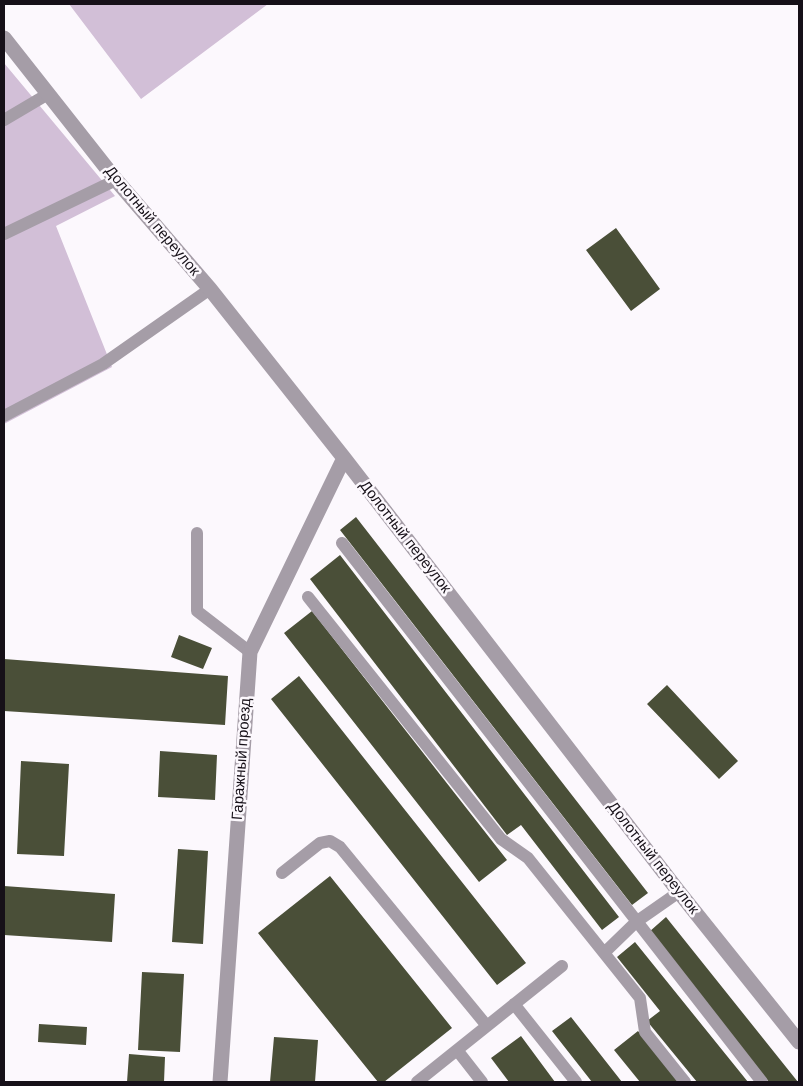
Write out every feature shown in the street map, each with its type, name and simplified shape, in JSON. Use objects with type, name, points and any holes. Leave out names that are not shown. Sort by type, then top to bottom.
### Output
[{"type":"street","name":"Долотный переулок","points":[[4,38],[116,180],[210,289],[344,458],[679,892],[799,1042]]},
{"type":"street","name":"Гаражный проезд","points":[[220,1082],[250,652],[344,458]]},
{"type":"lane","points":[[4,120],[48,94]]},
{"type":"lane","points":[[4,234],[116,180]]},
{"type":"lane","points":[[4,416],[103,364],[210,289]]},
{"type":"lane","points":[[197,533],[197,611],[250,652]]},
{"type":"lane","points":[[342,543],[762,1082]]},
{"type":"lane","points":[[308,597],[501,840],[528,858],[640,998],[645,1032],[685,1082]]},
{"type":"lane","points":[[282,873],[320,843],[330,841],[340,846],[487,1026]]},
{"type":"lane","points":[[604,953],[636,922],[679,892]]},
{"type":"lane","points":[[416,1082],[562,966]]},
{"type":"lane","points":[[514,1004],[576,1082]]},
{"type":"lane","points":[[457,1050],[482,1082]]},
{"type":"shaded area","points":[[69,4],[268,4],[141,99]]},
{"type":"shaded area","points":[[4,63],[115,196],[56,226],[112,367],[4,424]]},
{"type":"building","points":[[616,228],[660,289],[631,311],[586,250]]},
{"type":"building","points":[[356,517],[648,893],[632,905],[340,530]]},
{"type":"building","points":[[340,555],[619,917],[602,930],[521,825],[507,835],[310,579]]},
{"type":"building","points":[[312,611],[507,860],[479,882],[284,633]]},
{"type":"building","points":[[179,635],[212,648],[203,669],[171,657]]},
{"type":"building","points":[[4,659],[228,676],[225,725],[4,711]]},
{"type":"building","points":[[299,676],[526,963],[497,985],[271,699]]},
{"type":"building","points":[[667,685],[738,761],[719,779],[647,704]]},
{"type":"building","points":[[160,751],[217,755],[215,800],[158,797]]},
{"type":"building","points":[[21,761],[69,764],[64,856],[17,854]]},
{"type":"building","points":[[178,849],[208,851],[203,944],[172,942]]},
{"type":"building","points":[[330,876],[452,1028],[384,1082],[378,1082],[258,933]]},
{"type":"building","points":[[4,886],[115,894],[112,942],[4,935]]},
{"type":"building","points":[[666,917],[798,1082],[769,1082],[649,932]]},
{"type":"building","points":[[635,942],[748,1082],[697,1082],[647,1021],[660,1011],[617,957]]},
{"type":"building","points":[[142,972],[184,974],[180,1052],[138,1050]]},
{"type":"building","points":[[571,1017],[622,1082],[592,1082],[552,1031]]},
{"type":"building","points":[[39,1024],[87,1027],[86,1045],[38,1042]]},
{"type":"building","points":[[638,1031],[679,1082],[640,1082],[614,1050]]},
{"type":"building","points":[[521,1036],[555,1082],[509,1082],[491,1058]]},
{"type":"building","points":[[274,1037],[318,1040],[315,1082],[270,1082]]},
{"type":"building","points":[[129,1054],[165,1057],[164,1082],[127,1082]]}]
